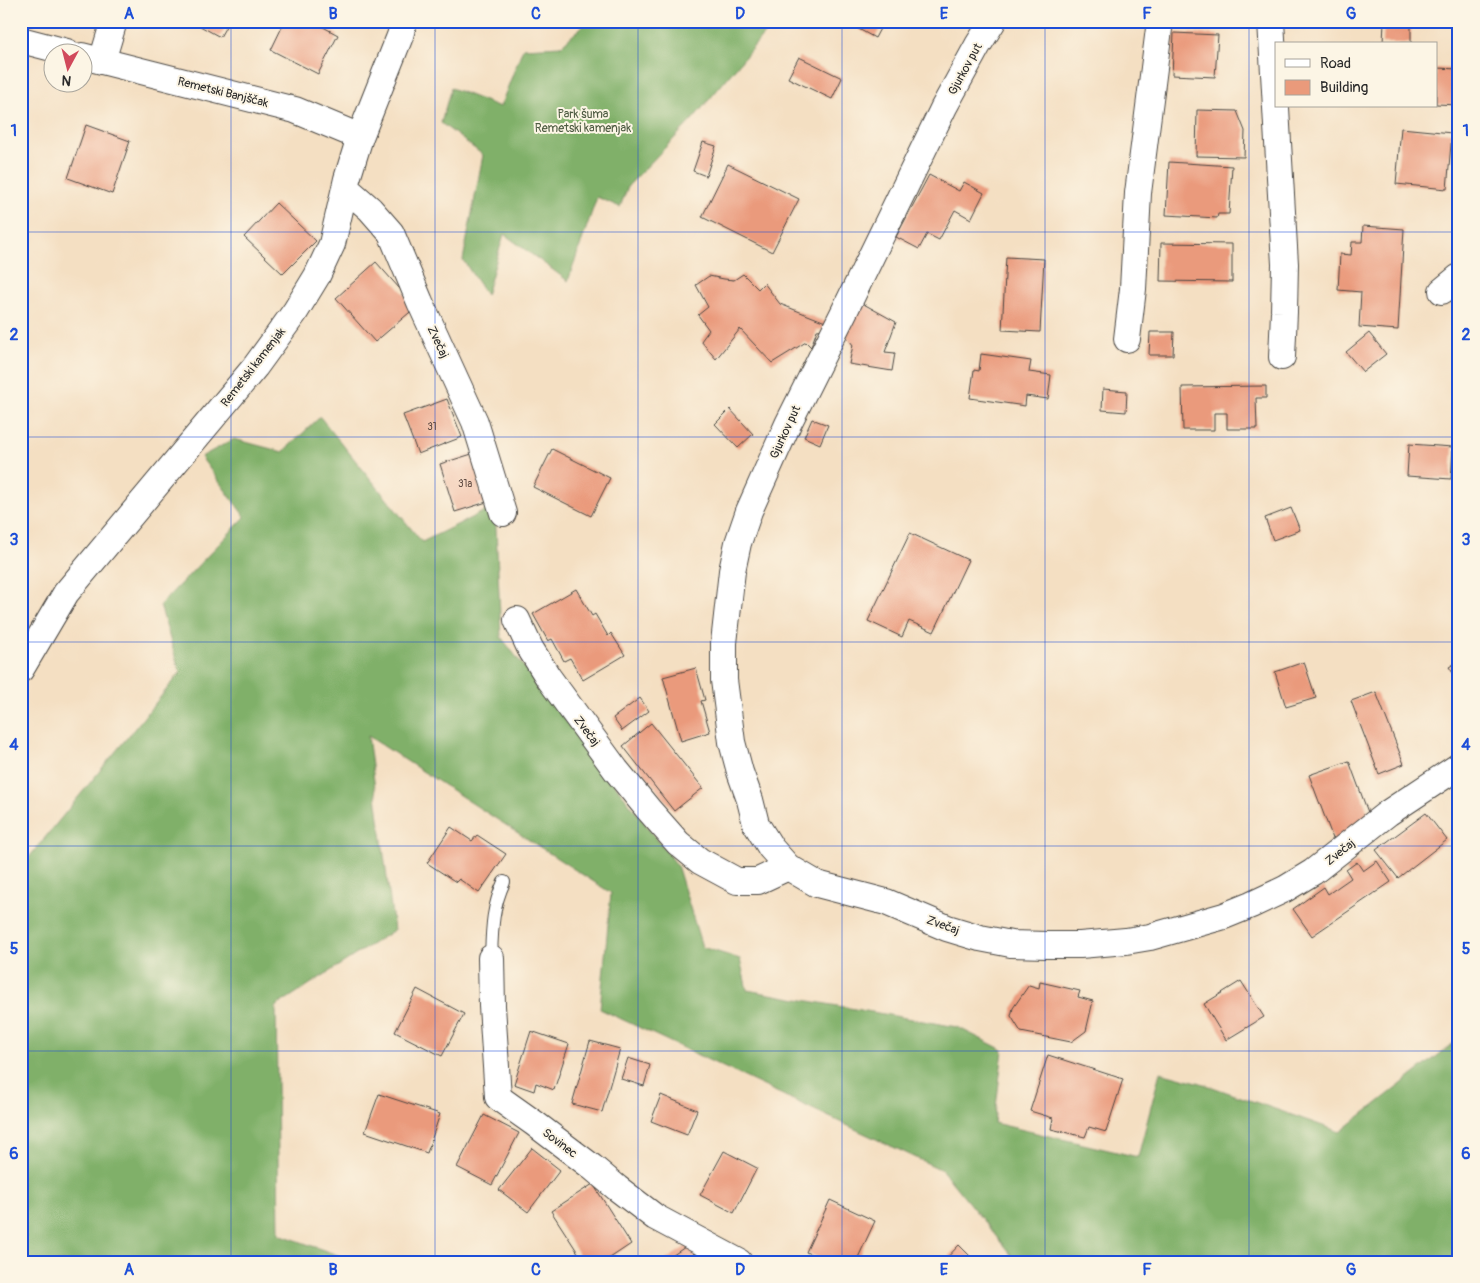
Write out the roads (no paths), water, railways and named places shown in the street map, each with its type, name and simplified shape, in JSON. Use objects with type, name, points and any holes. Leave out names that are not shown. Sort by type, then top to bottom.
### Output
[{"type":"street","points":[[92,59],[114,21]]},
{"type":"street","name":"Remetski kamenjak","points":[[21,669],[66,592],[255,367],[295,312],[317,276],[332,244],[360,137],[400,36],[404,21]]},
{"type":"street","name":"Gjurkov put","points":[[788,867],[771,848],[756,824],[732,742],[728,717],[724,680],[724,643],[732,572],[738,543],[749,511],[801,398],[846,310],[944,107],[992,21]]},
{"type":"street","points":[[1127,339],[1133,289],[1139,184],[1160,21]]},
{"type":"street","points":[[1271,21],[1275,90]]},
{"type":"street","points":[[21,40],[42,45]]},
{"type":"street","name":"Remetski Banjščak","points":[[92,59],[295,110],[360,137]]},
{"type":"street","points":[[1276,108],[1285,264],[1282,356]]},
{"type":"street","name":"Zvečaj","points":[[346,188],[370,209],[390,233],[475,422],[503,512]]},
{"type":"street","name":"Zvečaj","points":[[516,620],[530,648],[558,691],[616,770],[678,843],[700,861],[737,881],[758,881],[788,867],[817,884],[886,902],[947,928],[980,938],[1011,944],[1080,945],[1126,941],[1150,937],[1224,916],[1252,905],[1314,872],[1388,813],[1459,766]]},
{"type":"street","name":"Sovinec","points":[[491,958],[498,1097],[655,1216],[740,1262]]},
{"type":"lane","points":[[491,958],[493,914],[497,897],[504,882]]},
{"type":"park label","name":"Park šuma Remetski kamenjak","points":[[583,121]]}]
